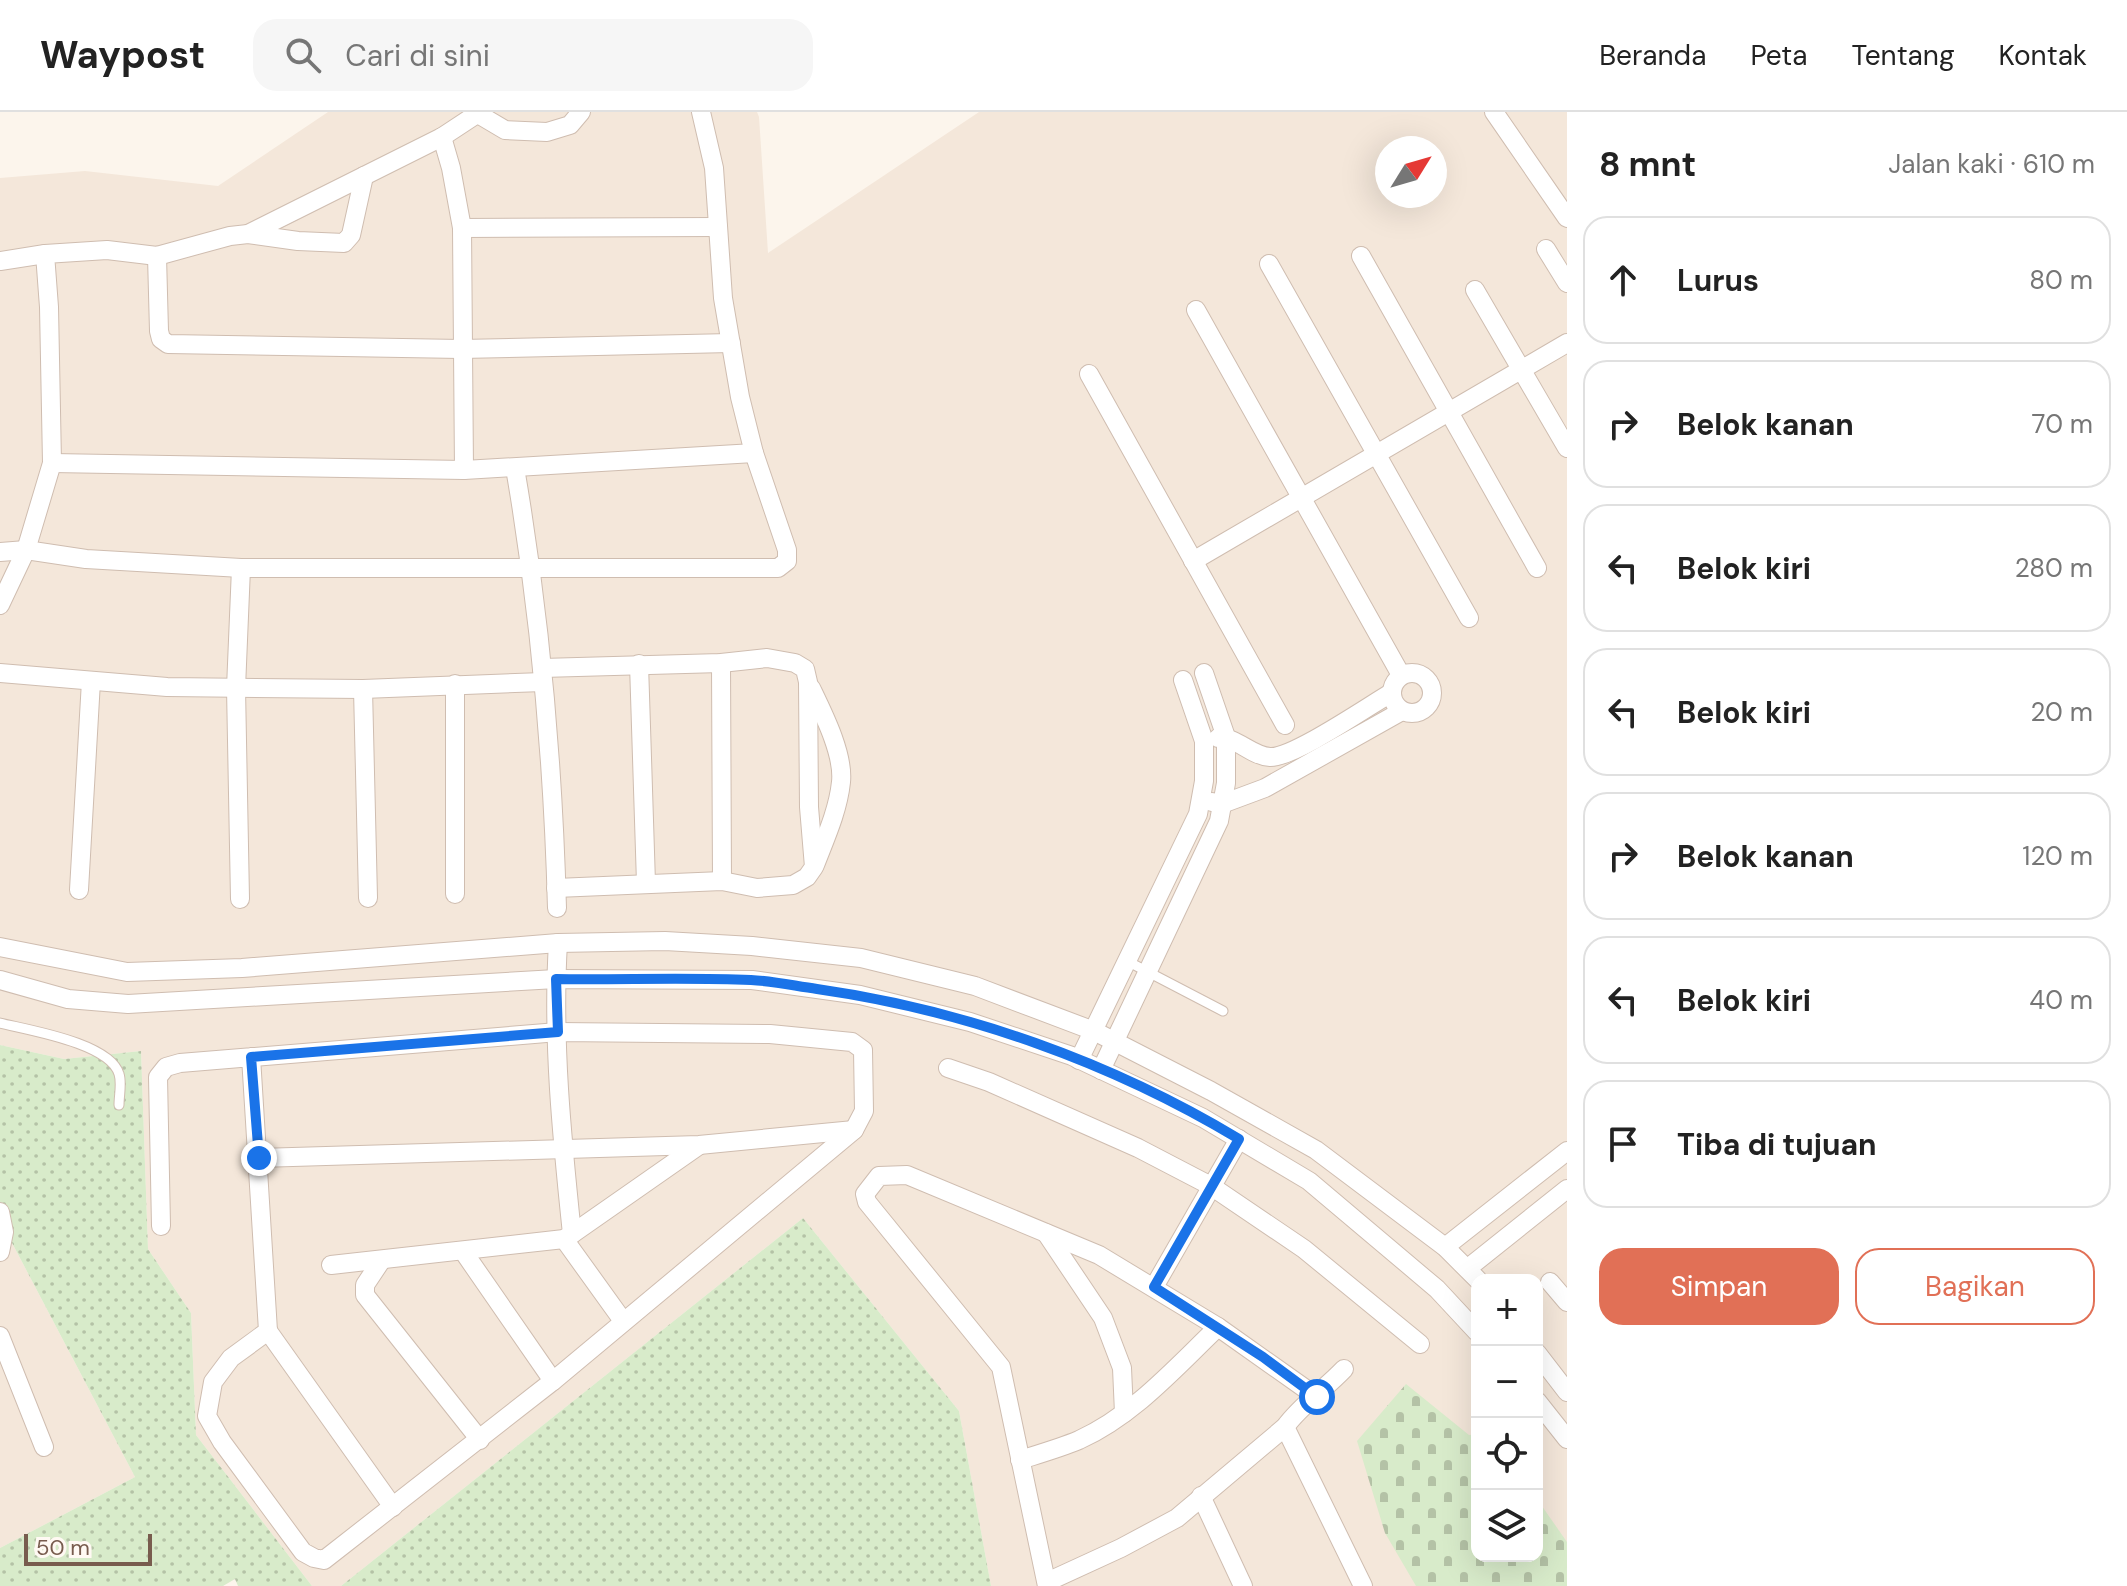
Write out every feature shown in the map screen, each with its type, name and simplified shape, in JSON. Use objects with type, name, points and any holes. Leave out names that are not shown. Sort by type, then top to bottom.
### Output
[{"type":"street","points":[[248,234],[442,137],[479,113],[505,130],[547,132],[570,125],[581,112]]},
{"type":"street","points":[[0,552],[26,550],[86,559],[241,568],[778,568],[787,561],[787,550],[754,453],[731,343],[723,298],[714,168],[701,112]]},
{"type":"street","points":[[1494,112],[1565,210]]},
{"type":"street","points":[[442,137],[462,228],[464,470]]},
{"type":"street","points":[[0,261],[107,250],[157,256],[248,234],[344,243],[351,235],[364,176]]},
{"type":"street","points":[[462,228],[718,227]]},
{"type":"street","points":[[1546,249],[1567,283]]},
{"type":"street","points":[[0,605],[26,550],[52,463],[45,254]]},
{"type":"street","points":[[157,256],[159,331],[161,339],[168,344],[461,349],[731,343]]},
{"type":"street","points":[[1361,256],[1537,568]]},
{"type":"street","points":[[1269,264],[1469,618]]},
{"type":"street","points":[[1475,290],[1567,448]]},
{"type":"street","points":[[1196,310],[1401,675]]},
{"type":"street","points":[[1193,561],[1567,343]]},
{"type":"street","points":[[1089,374],[1285,725]]},
{"type":"street","points":[[52,463],[464,470],[754,453]]},
{"type":"street","points":[[515,468],[532,568],[543,675],[557,908]]},
{"type":"street","points":[[240,899],[236,688],[241,568]]},
{"type":"street","points":[[0,673],[167,687],[363,689],[455,684],[639,664],[721,663],[767,658],[795,663],[805,669],[828,724],[841,781],[831,823],[807,877],[793,885],[757,888],[722,881],[556,888]]},
{"type":"street","points":[[721,663],[722,881]]},
{"type":"street","points":[[639,664],[646,883]]},
{"type":"street","points":[[1101,1070],[1219,821],[1226,783],[1226,737],[1204,673]]},
{"type":"street","points":[[1407,673],[1421,675],[1431,686],[1432,693],[1431,700],[1422,711],[1416,713],[1396,707],[1391,693],[1395,680],[1407,673]]},
{"type":"street","points":[[1079,1060],[1198,814],[1204,781],[1204,741],[1183,680]]},
{"type":"street","points":[[79,890],[91,681]]},
{"type":"street","points":[[808,682],[809,807],[814,867]]},
{"type":"street","points":[[455,684],[455,894]]},
{"type":"street","points":[[363,689],[368,898]]},
{"type":"street","points":[[1204,741],[1226,737],[1255,753],[1272,757],[1294,751],[1391,693]]},
{"type":"street","points":[[1201,800],[1222,804],[1265,788],[1402,711]]},
{"type":"street","points":[[0,947],[127,972],[242,968],[558,943],[665,941],[752,946],[861,958],[975,986],[1094,1031],[1211,1091],[1316,1150],[1445,1247],[1473,1274],[1567,1189]]},
{"type":"street","points":[[558,943],[556,979],[568,1237],[623,1321]]},
{"type":"street","points":[[0,980],[68,999],[128,1004],[556,979],[752,980],[860,995],[970,1022],[1079,1060],[1203,1118],[1309,1181],[1437,1289],[1471,1326]]},
{"type":"street","points":[[161,1226],[158,1077],[166,1067],[180,1063],[558,1032],[770,1034],[852,1042],[863,1050],[864,1111],[854,1130],[553,1381],[324,1560],[303,1552],[222,1442],[207,1416],[213,1382],[231,1358],[268,1331]]},
{"type":"street","points":[[251,1057],[268,1331],[393,1507]]},
{"type":"street","points":[[948,1068],[989,1082],[1138,1148],[1211,1186],[1304,1249],[1420,1344]]},
{"type":"street","points":[[259,1158],[699,1145],[854,1130]]},
{"type":"street","points":[[1154,1287],[1239,1139]]},
{"type":"street","points":[[331,1265],[568,1237],[699,1145]]},
{"type":"street","points":[[1445,1247],[1567,1153]]},
{"type":"street","points":[[1317,1397],[1218,1327],[1099,1255],[907,1175],[879,1176],[865,1194],[872,1209],[1001,1367],[1047,1584],[1177,1518],[1285,1427],[1296,1412],[1317,1397],[1344,1369]]},
{"type":"street","points":[[0,1212],[4,1232],[0,1252]]},
{"type":"street","points":[[1046,1233],[1103,1318],[1122,1368],[1124,1413]]},
{"type":"street","points":[[463,1251],[553,1381]]},
{"type":"street","points":[[381,1261],[365,1285],[365,1295],[480,1440]]},
{"type":"street","points":[[1550,1282],[1567,1302]]},
{"type":"street","points":[[1020,1460],[1080,1440],[1124,1413],[1143,1399],[1218,1327]]},
{"type":"street","points":[[0,1336],[44,1447]]},
{"type":"street","points":[[1543,1361],[1567,1392]]},
{"type":"street","points":[[1543,1409],[1567,1439]]},
{"type":"street","points":[[1285,1427],[1363,1586]]},
{"type":"street","points":[[1201,1496],[1243,1586]]},
{"type":"lane","points":[[1127,961],[1223,1011]]},
{"type":"lane","points":[[0,1023],[91,1049],[109,1059],[119,1072],[119,1105]]},
{"type":"shaded area","points":[[328,112],[757,112],[768,253],[979,112],[1567,112],[1567,1586],[991,1586],[959,1411],[803,1218],[341,1586],[312,1586],[196,1435],[191,1313],[148,1249],[141,1051],[64,1059],[0,1045],[0,178],[85,171],[218,186]]},
{"type":"shaded area","points":[[0,1220],[135,1477],[0,1548]]},
{"type":"green space","points":[[0,1045],[64,1059],[141,1051],[148,1249],[191,1313],[196,1435],[312,1586],[238,1586],[235,1579],[223,1586],[0,1586],[0,1548],[135,1477],[0,1220]]},
{"type":"green space","points":[[803,1218],[959,1411],[991,1586],[341,1586]]},
{"type":"green space","points":[[1406,1384],[1471,1435],[1471,1562],[1543,1562],[1543,1508],[1567,1542],[1567,1586],[1416,1586],[1385,1533],[1357,1441]]},
{"type":"route","points":[[259,1158],[251,1057],[558,1032],[556,979],[752,980],[860,995],[970,1022],[1072,1056],[1203,1118],[1239,1139],[1154,1287],[1263,1357],[1317,1397]]}]
